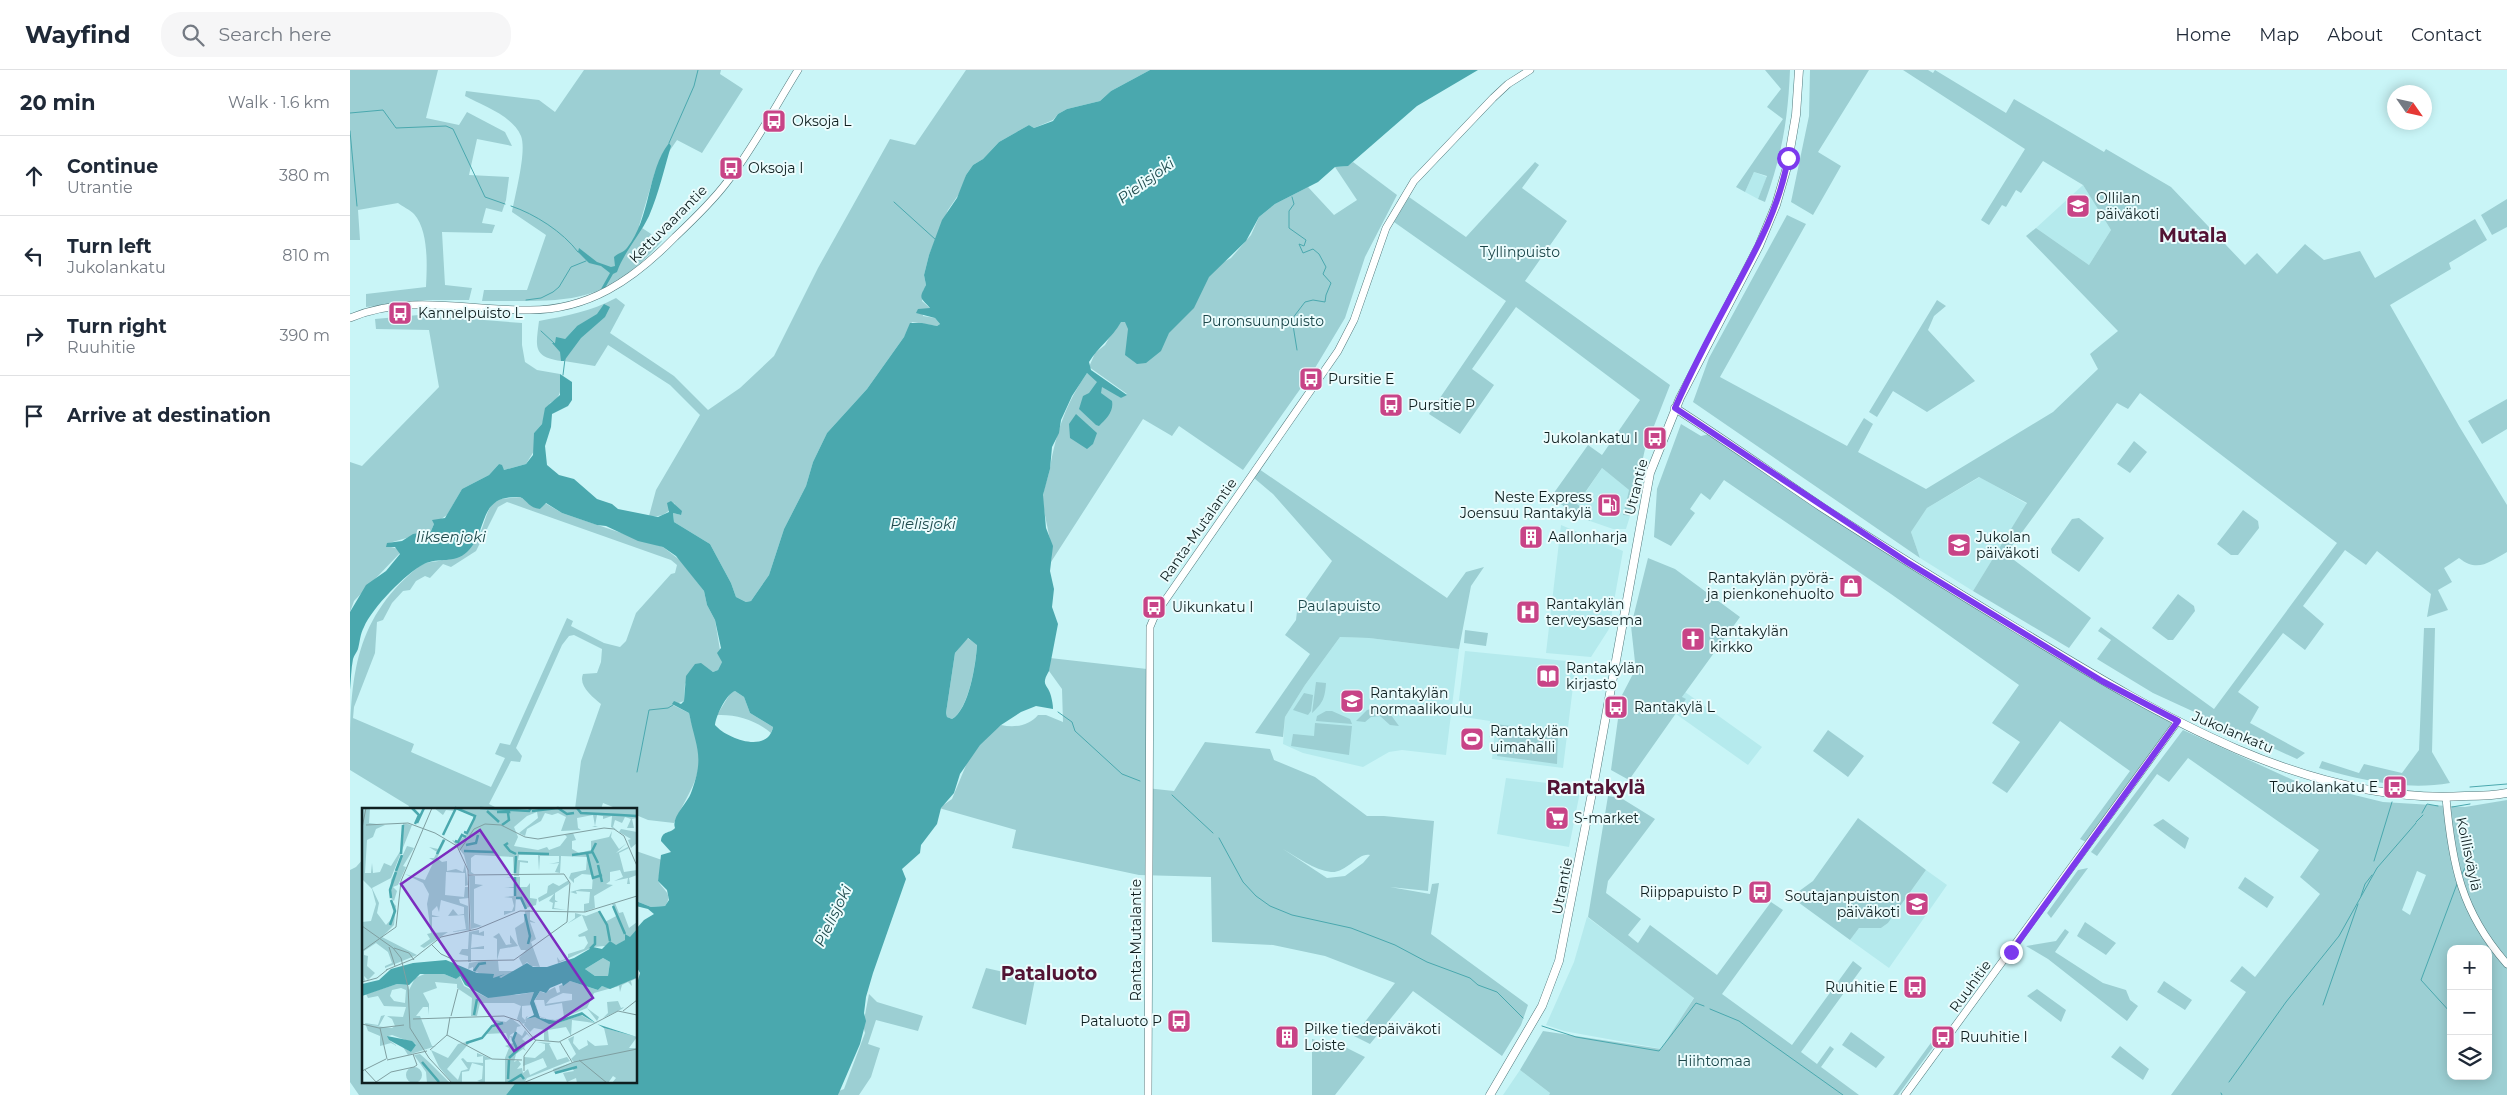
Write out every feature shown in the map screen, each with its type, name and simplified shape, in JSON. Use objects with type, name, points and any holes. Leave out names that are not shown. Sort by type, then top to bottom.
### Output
[{"type":"main road","name":"Utrantie","points":[[1490,1095],[1542,1006],[1559,961],[1592,793],[1650,474],[1675,408],[1700,356],[1759,246],[1776,205],[1786,167],[1796,114],[1799,70]]},
{"type":"main road","name":"Jukolankatu","points":[[1675,408],[1907,562],[2102,681],[2178,721],[2227,744],[2302,773],[2364,790],[2446,798],[2507,793]]},
{"type":"street","name":"Kettuvaarantie","points":[[350,318],[369,311],[415,305],[526,310],[550,309],[575,304],[607,292],[652,261],[716,195],[738,167],[798,70]]},
{"type":"street","name":"Ranta-Mutalantie","points":[[1148,1095],[1150,627],[1155,615],[1338,351],[1354,320],[1386,228],[1414,181],[1493,98],[1508,84],[1530,70]]},
{"type":"street","name":"Ruuhitie","points":[[1905,1095],[2178,721]]},
{"type":"street","name":"Koillisväylä","points":[[2446,798],[2453,854],[2467,904],[2478,926],[2507,964]]},
{"type":"shaded area","points":[[1754,172],[1767,177],[1758,199],[1745,192]]},
{"type":"shaded area","name":"Ollilan päiväkoti","points":[[2083,185],[2111,230],[2089,265],[2036,228]]},
{"type":"shaded area","points":[[1602,468],[1629,490],[1623,515],[1630,516],[1626,529],[1613,529],[1590,521],[1591,518],[1577,505]]},
{"type":"shaded area","name":"Jukolan päiväkoti","points":[[1980,477],[2027,504],[1973,591],[1920,558],[1911,532],[1927,508]]},
{"type":"shaded area","points":[[1561,525],[1623,551],[1609,629],[1591,657],[1546,653]]},
{"type":"shaded area","name":"Rantakylän normaalikoulu","points":[[1340,637],[1369,638],[1459,649],[1446,755],[1402,750],[1389,752],[1363,767],[1303,753],[1283,744],[1285,717],[1305,685]]},
{"type":"shaded area","points":[[1465,651],[1576,662],[1563,768],[1492,759],[1494,738],[1489,737],[1490,721],[1457,716]]},
{"type":"shaded area","points":[[1685,692],[1762,747],[1748,765],[1676,714],[1686,699],[1681,699]]},
{"type":"shaded area","points":[[1506,778],[1581,787],[1569,847],[1497,834]]},
{"type":"shaded area","name":"Soutajanpuiston päiväkoti","points":[[1926,870],[1947,885],[1889,968],[1850,940],[1859,928],[1881,928],[1888,923]]},
{"type":"shaded area","points":[[1587,917],[1694,997],[1663,1049],[1564,1031],[1546,1025],[1574,962]]},
{"type":"shaded area","points":[[1520,1070],[1550,1093],[1549,1095],[1503,1095]]},
{"type":"green space","points":[[350,70],[438,70],[426,118],[459,125],[467,112],[505,132],[512,146],[477,139],[469,175],[509,177],[506,200],[502,212],[486,208],[482,223],[495,225],[492,233],[442,232],[445,285],[472,288],[469,300],[426,300],[366,307],[366,294],[426,287],[426,249],[419,221],[414,214],[398,203],[358,210],[360,240],[350,240]]},
{"type":"green space","points":[[584,70],[721,70],[720,74],[743,89],[702,153],[677,140],[655,172],[639,226],[662,241],[640,263],[620,279],[601,290],[581,296],[560,300],[482,301],[484,290],[527,290],[546,235],[512,212],[522,162],[521,136],[517,129],[504,117],[465,96],[466,91],[539,100],[555,112]]},
{"type":"green space","points":[[966,70],[1150,70],[1111,91],[1100,101],[1067,109],[1058,114],[1053,120],[1034,128],[1029,125],[999,142],[983,159],[973,165],[966,175],[961,191],[948,210],[929,255],[924,275],[926,285],[922,301],[931,309],[922,309],[923,316],[935,318],[940,324],[937,326],[912,322],[904,337],[867,389],[827,433],[813,462],[806,486],[784,529],[769,575],[751,601],[746,602],[736,597],[731,583],[710,544],[674,522],[673,513],[681,515],[674,503],[664,514],[649,516],[656,490],[700,415],[670,385],[608,345],[595,366],[564,361],[577,326],[565,339],[561,361],[545,357],[538,349],[537,344],[539,321],[588,310],[616,298],[625,305],[610,333],[674,376],[708,410],[740,388],[774,356],[818,268],[890,139],[915,145]]},
{"type":"green space","points":[[1765,70],[1790,70],[1788,105],[1783,137],[1776,168],[1765,202],[1758,199],[1767,176],[1754,172],[1745,192],[1736,187],[1783,119],[1767,107],[1781,89]]},
{"type":"green space","points":[[1810,70],[1869,70],[1818,152],[1841,166],[1813,215],[1791,202],[1809,116]]},
{"type":"green space","points":[[1903,70],[1928,70],[1933,73],[1935,70],[2006,113],[2014,99],[2104,152],[2106,149],[2171,187],[2245,265],[2257,253],[2277,274],[2305,244],[2324,260],[2360,251],[2375,278],[2475,219],[2487,240],[2449,263],[2451,269],[2390,305],[2459,426],[2507,505],[2507,552],[2489,562],[2478,565],[2472,565],[2459,558],[2444,568],[2452,582],[2438,590],[2448,610],[2427,617],[2431,594],[2377,551],[2366,565],[2345,550],[2303,606],[2324,624],[2305,650],[2283,633],[2238,692],[2259,707],[2250,723],[2305,753],[2297,759],[2153,693],[2097,659],[2111,640],[2098,631],[2101,627],[2214,709],[2337,543],[2140,393],[2128,409],[2117,403],[2006,554],[2091,618],[2069,648],[1973,591],[2027,503],[1979,477],[1927,508],[1911,532],[1920,558],[1693,402],[1709,358],[1787,215],[1806,224],[1720,377],[1847,446],[1864,418],[1873,424],[1858,452],[1926,489],[2053,412],[2098,369],[2090,354],[2118,331],[2026,236],[2036,228],[2089,265],[2111,230],[2083,185],[2043,161],[2021,193],[2016,190],[2006,207],[2002,205],[1989,225],[1981,220],[2025,149]]},
{"type":"green space","name":"Puronsuunpuisto","points":[[1353,162],[1397,195],[1365,257],[1345,318],[1315,368],[1243,470],[1179,426],[1172,436],[1143,419],[1051,562],[1051,547],[1043,498],[1059,430],[1073,396],[1087,373],[1121,398],[1127,394],[1089,367],[1095,353],[1105,345],[1121,318],[1231,258],[1251,235],[1259,217],[1275,204],[1308,187],[1334,215],[1357,200],[1335,167],[1347,166]]},
{"type":"green space","name":"Tyllinpuisto","points":[[1535,162],[1539,165],[1522,188],[1567,221],[1525,281],[1670,385],[1645,449],[1630,516],[1623,515],[1629,490],[1602,468],[1577,504],[1588,513],[1590,521],[1572,512],[1551,497],[1588,445],[1602,455],[1640,400],[1516,307],[1472,369],[1494,385],[1460,434],[1429,414],[1506,301],[1394,222],[1409,197],[1466,237]]},
{"type":"green space","points":[[2507,199],[2507,227],[2492,235],[2481,215]]},
{"type":"green space","points":[[1937,300],[1946,306],[1934,316],[1928,330],[1975,381],[1927,412],[1893,391],[1877,417],[1869,412]]},
{"type":"green space","points":[[419,315],[522,323],[522,345],[525,362],[537,370],[560,374],[560,391],[557,398],[550,403],[542,424],[534,433],[534,451],[526,464],[504,470],[499,464],[489,475],[462,489],[447,515],[434,524],[431,531],[389,543],[391,547],[399,549],[400,553],[354,601],[350,612],[350,462],[362,466],[439,387],[429,330],[376,329],[375,319]]},
{"type":"green space","points":[[2507,399],[2507,429],[2482,444],[2468,421]]},
{"type":"green space","points":[[1681,424],[1701,436],[1709,434],[2174,724],[2088,843],[2080,839],[2130,771],[2060,721],[2007,793],[1992,783],[2020,742],[1992,723],[2019,685],[1891,594],[1724,480],[1710,500],[1701,493],[1690,509],[1695,513],[1671,546],[1654,537],[1657,489]]},
{"type":"green space","points":[[2134,441],[2147,452],[2130,473],[2117,464]]},
{"type":"green space","name":"Paulapuisto","points":[[1259,469],[1447,598],[1466,572],[1484,567],[1471,586],[1459,649],[1369,638],[1340,637],[1305,685],[1285,717],[1283,737],[1255,733],[1310,654],[1285,635],[1296,620],[1297,611],[1332,561],[1273,494],[1254,478]]},
{"type":"green space","points":[[520,497],[540,509],[545,503],[562,513],[663,547],[681,561],[704,591],[707,605],[715,620],[722,662],[718,670],[713,672],[704,666],[685,684],[684,701],[673,705],[689,713],[699,747],[700,758],[696,777],[674,823],[648,820],[638,816],[638,808],[616,808],[603,803],[601,808],[575,808],[581,761],[601,704],[584,687],[582,678],[583,674],[597,673],[601,662],[602,649],[574,635],[569,636],[562,645],[516,748],[522,756],[520,762],[511,761],[489,804],[497,808],[408,808],[409,806],[350,770],[351,711],[358,658],[366,634],[378,611],[395,589],[421,565],[445,559],[477,538],[493,503],[501,499]],"holes":[[[507,502],[671,560],[677,565],[675,573],[671,574],[636,613],[626,641],[620,647],[604,643],[571,626],[573,621],[567,618],[510,745],[500,743],[495,754],[505,758],[491,787],[411,752],[414,744],[353,718],[354,707],[375,653],[377,622],[383,620],[392,603],[403,591],[410,590],[416,581],[425,576],[430,578],[443,564],[451,567],[476,551],[498,507]]]},
{"type":"green space","points":[[2243,510],[2258,521],[2259,528],[2238,555],[2231,555],[2217,544]]},
{"type":"green space","points":[[2079,518],[2104,538],[2079,572],[2052,553],[2051,549],[2072,519]]},
{"type":"green space","points":[[1648,558],[1675,569],[1740,617],[1682,697],[1686,699],[1629,780],[1611,770],[1621,697],[1634,672],[1635,662],[1631,626]]},
{"type":"green space","points":[[2178,594],[2194,606],[2195,611],[2173,640],[2168,640],[2152,628]]},
{"type":"green space","points":[[2424,628],[2435,628],[2432,752],[2450,783],[2417,786],[2400,785],[2351,777],[2319,768],[2322,761],[2359,773],[2364,764],[2402,773],[2419,750]]},
{"type":"green space","points":[[1465,630],[1488,633],[1486,646],[1464,643]]},
{"type":"green space","points":[[967,638],[977,644],[973,673],[963,706],[952,719],[947,717],[946,713],[955,653]]},
{"type":"green space","points":[[1050,658],[1147,669],[1146,788],[1174,791],[1205,742],[1270,749],[1274,760],[1315,777],[1367,816],[1434,821],[1428,891],[1390,887],[1430,894],[1432,884],[1439,883],[1431,934],[1528,1005],[1521,1025],[1502,1056],[1413,991],[1370,1044],[1354,1036],[1395,983],[1325,956],[1273,945],[1212,942],[1211,877],[1139,875],[1012,848],[1016,830],[939,808],[952,799],[969,758],[979,742],[1001,725],[1026,724],[1038,715],[1046,715],[1063,722],[1062,689],[1049,671]],"holes":[[[1283,849],[1312,866],[1331,872],[1342,869],[1361,857],[1370,855],[1363,863],[1345,876],[1327,878]]]},
{"type":"green space","points":[[1316,682],[1326,683],[1326,688],[1323,700],[1312,713]]},
{"type":"green space","points":[[735,691],[744,697],[750,713],[773,727],[771,733],[746,719],[717,715],[731,692]]},
{"type":"green space","points":[[1304,693],[1313,695],[1311,711],[1308,715],[1293,710]]},
{"type":"green space","points":[[1375,708],[1388,711],[1399,726],[1390,725],[1380,716],[1371,717],[1365,722],[1356,721],[1367,710]]},
{"type":"green space","points":[[1326,711],[1332,711],[1350,719],[1352,724],[1316,721],[1317,716]]},
{"type":"green space","points":[[1315,723],[1352,726],[1349,755],[1291,746],[1293,734],[1314,736]]},
{"type":"green space","points":[[1495,724],[1558,732],[1557,764],[1497,756],[1499,736],[1493,735]]},
{"type":"green space","points":[[1828,730],[1864,756],[1848,777],[1813,751]]},
{"type":"green space","points":[[2183,730],[2293,780],[2383,802],[2465,807],[2507,800],[2507,1095],[2171,1095],[2246,992],[2230,981],[2242,966],[2255,977],[2320,894],[2300,877],[2319,850],[2188,758],[2169,782],[2157,774],[2097,856],[2091,852]],"holes":[[[2417,871],[2426,875],[2410,915],[2402,910]]]},
{"type":"green space","name":"Hiihtomaa","points":[[1608,796],[1621,798],[1655,819],[1608,881],[1606,893],[1641,919],[1628,935],[1638,943],[1650,925],[1717,975],[1771,902],[1783,910],[1722,994],[1792,1045],[1853,961],[1862,968],[1801,1052],[1817,1064],[1830,1046],[1834,1049],[1821,1067],[1859,1095],[1549,1095],[1550,1093],[1520,1070],[1543,1031],[1661,1049],[1694,998],[1588,917]]},
{"type":"green space","points":[[1858,818],[1926,870],[1888,923],[1881,928],[1859,928],[1850,940],[1791,897],[1813,881]]},
{"type":"green space","points":[[2163,819],[2189,838],[2185,849],[2153,825]]},
{"type":"green space","points":[[638,852],[662,860],[658,881],[667,892],[668,898],[665,906],[651,907],[638,902]]},
{"type":"green space","points":[[362,860],[362,1082],[516,1082],[506,1095],[359,1095],[350,1082],[350,870]]},
{"type":"green space","points":[[2088,868],[2051,918],[2047,913],[2078,870]]},
{"type":"green space","points":[[2245,877],[2274,897],[2267,908],[2238,888]]},
{"type":"green space","points":[[2085,922],[2116,943],[2106,955],[2077,936]]},
{"type":"green space","points":[[2065,929],[2069,932],[2055,952],[2103,983],[2126,990],[2130,1000],[2138,1006],[2127,1021],[2048,959],[2026,946],[2056,941]]},
{"type":"green space","points":[[986,968],[1035,979],[1026,1025],[972,1008]]},
{"type":"green space","points":[[2164,981],[2192,1000],[2185,1010],[2157,992]]},
{"type":"green space","points":[[2037,989],[2066,1010],[2061,1022],[2027,996]]},
{"type":"green space","points":[[869,994],[877,1002],[923,1016],[918,1031],[876,1020],[868,1044],[880,1048],[871,1077],[859,1095],[838,1095],[839,1091],[844,1089],[865,1033],[863,1025]]},
{"type":"green space","points":[[1941,1029],[1945,1031],[1898,1095],[1893,1095]]},
{"type":"green space","points":[[1851,1032],[1885,1057],[1876,1068],[1842,1045]]},
{"type":"green space","points":[[1312,1039],[1342,1048],[1343,1046],[1365,1057],[1335,1095],[1312,1095]]},
{"type":"green space","points":[[2120,1046],[2149,1069],[2143,1080],[2111,1057]]},
{"type":"water","name":"Pielisjoki","points":[[1150,70],[1478,70],[1417,106],[1348,166],[1335,167],[1318,182],[1275,204],[1259,217],[1246,241],[1209,277],[1194,308],[1169,333],[1161,351],[1146,363],[1137,364],[1125,355],[1128,329],[1125,322],[1121,322],[1089,362],[1091,370],[1127,395],[1121,398],[1102,387],[1101,393],[1112,401],[1112,409],[1099,426],[1096,425],[1079,409],[1083,396],[1089,393],[1097,382],[1087,373],[1072,396],[1052,447],[1050,469],[1043,495],[1046,528],[1053,546],[1050,571],[1054,589],[1052,607],[1058,624],[1049,671],[1045,680],[1050,692],[1053,709],[1036,706],[1021,712],[1001,725],[980,745],[960,774],[954,793],[941,808],[937,824],[921,845],[920,853],[902,869],[906,879],[866,997],[864,1013],[866,1021],[860,1044],[838,1095],[506,1095],[516,1082],[638,1082],[638,980],[640,973],[638,970],[638,927],[644,920],[654,914],[648,909],[638,906],[638,902],[651,907],[665,906],[669,900],[667,890],[658,881],[661,855],[671,852],[661,841],[663,835],[675,828],[675,819],[691,793],[698,770],[698,752],[689,713],[672,704],[674,701],[681,704],[684,701],[686,676],[695,664],[701,663],[713,672],[718,670],[722,662],[717,653],[721,648],[715,620],[707,605],[704,591],[676,556],[663,547],[638,541],[606,526],[597,525],[562,513],[546,503],[540,509],[531,506],[520,497],[506,498],[496,502],[490,508],[479,534],[467,552],[457,558],[424,564],[399,583],[374,610],[362,632],[358,649],[353,659],[350,690],[350,612],[366,585],[386,571],[400,554],[395,547],[386,547],[387,543],[402,541],[413,534],[431,531],[434,524],[432,520],[445,518],[462,489],[489,475],[499,464],[502,465],[504,470],[526,464],[533,455],[534,433],[542,424],[545,408],[560,395],[560,374],[572,382],[572,400],[568,406],[552,414],[551,427],[545,446],[547,465],[559,475],[574,479],[597,499],[612,504],[618,509],[658,517],[669,512],[667,503],[671,501],[682,511],[681,515],[673,513],[674,522],[710,544],[731,583],[736,597],[746,602],[751,601],[769,575],[784,529],[806,486],[813,462],[827,433],[867,389],[904,337],[910,323],[937,326],[940,324],[935,318],[916,313],[918,309],[930,308],[921,296],[926,285],[924,275],[929,255],[942,220],[957,198],[966,175],[973,165],[983,159],[999,142],[1029,125],[1034,128],[1053,121],[1058,114],[1067,109],[1100,101],[1111,91]],"holes":[[[968,638],[977,645],[973,674],[967,696],[958,714],[952,719],[947,717],[946,713],[955,653]],[[735,691],[744,697],[750,713],[773,727],[770,735],[764,740],[756,742],[737,739],[715,725],[717,716],[728,696]]]},
{"type":"water","points":[[669,143],[671,146],[659,190],[649,216],[617,272],[613,274],[605,288],[601,289],[610,273],[601,266],[589,263],[578,252],[579,248],[597,262],[611,267],[615,266],[614,257],[627,248],[641,223],[652,181],[662,154]]},
{"type":"water","points":[[604,304],[610,307],[605,317],[581,338],[564,361],[561,361],[560,352],[552,343],[555,343],[556,337],[565,339],[577,326],[597,314]]},
{"type":"water","points":[[1076,414],[1097,433],[1093,444],[1087,449],[1070,438],[1069,424]]},
{"type":"waterway","points":[[669,143],[694,86],[698,70]]},
{"type":"waterway","points":[[350,113],[383,110],[396,128],[446,126],[453,129],[485,197],[505,204]]},
{"type":"waterway","points":[[350,131],[357,206]]},
{"type":"waterway","points":[[1292,197],[1294,204],[1289,211],[1289,228],[1306,240],[1304,246],[1299,244],[1303,253],[1313,249],[1319,254],[1326,267],[1323,274],[1331,283],[1325,302],[1313,300],[1305,302],[1292,319],[1297,350]]},
{"type":"waterway","points":[[894,202],[936,240]]},
{"type":"waterway","points":[[511,206],[548,224],[578,252]]},
{"type":"waterway","points":[[526,300],[541,298],[553,292],[559,287],[571,267],[586,261]]},
{"type":"waterway","points":[[541,331],[554,343]]},
{"type":"waterway","points":[[563,375],[565,359]]},
{"type":"waterway","points":[[637,772],[649,710],[668,708],[673,705]]},
{"type":"waterway","points":[[1058,712],[1072,722],[1075,731],[1122,774],[1140,781]]},
{"type":"waterway","points":[[2470,787],[2507,784]]},
{"type":"waterway","points":[[1172,795],[1213,833]]},
{"type":"waterway","points":[[2374,861],[2392,802]]},
{"type":"waterway","points":[[2422,813],[2427,804],[2438,806]]},
{"type":"waterway","points":[[2452,807],[2470,804]]},
{"type":"waterway","points":[[2416,822],[2423,815]]},
{"type":"waterway","points":[[2229,1082],[2286,1002],[2339,936],[2377,868],[2416,823]]},
{"type":"waterway","points":[[1219,838],[1243,882],[1256,896],[1270,906],[1292,915],[1351,928],[1395,945],[1427,962],[1470,978],[1478,985],[1497,992],[1523,1018]]},
{"type":"waterway","points":[[2461,876],[2473,852]]},
{"type":"waterway","points":[[2361,896],[2365,884],[2372,875]]},
{"type":"waterway","points":[[2447,1009],[2421,980],[2457,884]]},
{"type":"waterway","points":[[2323,1005],[2358,904]]},
{"type":"waterway","points":[[1542,1026],[1576,1037],[1659,1051],[1696,1003],[1704,1006]]},
{"type":"waterway","points":[[1710,1009],[1739,1021],[1843,1095]]},
{"type":"place","name":"Oksoja L","points":[[774,121]]},
{"type":"place","name":"Oksoja I","points":[[731,168]]},
{"type":"place","name":"Ollilan päiväkoti","points":[[2078,206]]},
{"type":"place","name":"Kannelpuisto L","points":[[400,313]]},
{"type":"place","name":"Pursitie E","points":[[1311,379]]},
{"type":"place","name":"Pursitie P","points":[[1391,405]]},
{"type":"place","name":"Jukolankatu I","points":[[1655,438]]},
{"type":"place","name":"Neste Express Joensuu Rantakylä","points":[[1609,505]]},
{"type":"place","name":"Aallonharja","points":[[1531,537]]},
{"type":"place","name":"Jukolan päiväkoti","points":[[1959,545]]},
{"type":"place","name":"Rantakylän pyörä- ja pienkonehuolto","points":[[1851,586]]},
{"type":"place","name":"Uikunkatu I","points":[[1154,607]]},
{"type":"place","name":"Rantakylän terveysasema","points":[[1528,612]]},
{"type":"place","name":"Rantakylän kirkko","points":[[1693,639]]},
{"type":"place","name":"Rantakylän kirjasto","points":[[1548,676]]},
{"type":"place","name":"Rantakylän normaalikoulu","points":[[1352,701]]},
{"type":"place","name":"Rantakylä L","points":[[1616,707]]},
{"type":"place","name":"Rantakylän uimahalli","points":[[1472,739]]},
{"type":"place","name":"Toukolankatu E","points":[[2395,787]]},
{"type":"place","name":"S-market","points":[[1557,818]]},
{"type":"place","name":"Riippapuisto P","points":[[1760,892]]},
{"type":"place","name":"Soutajanpuiston päiväkoti","points":[[1917,904]]},
{"type":"place","name":"Ruuhitie E","points":[[1915,987]]},
{"type":"place","name":"Pataluoto P","points":[[1179,1021]]},
{"type":"place","name":"Pilke tiedepäiväkoti Loiste","points":[[1287,1037]]},
{"type":"place","name":"Ruuhitie I","points":[[1943,1037]]},
{"type":"district","name":"Mutala","points":[[2193,235]]},
{"type":"district","name":"Rantakylä","points":[[1596,787]]},
{"type":"district","name":"Pataluoto","points":[[1049,973]]},
{"type":"route","points":[[1788,158],[1776,205],[1759,246],[1727,302],[1675,408],[1907,562],[2102,681],[2178,721],[2011,952]]},
{"type":"water label","name":"Iiksenjoki","points":[[451,537]]}]
